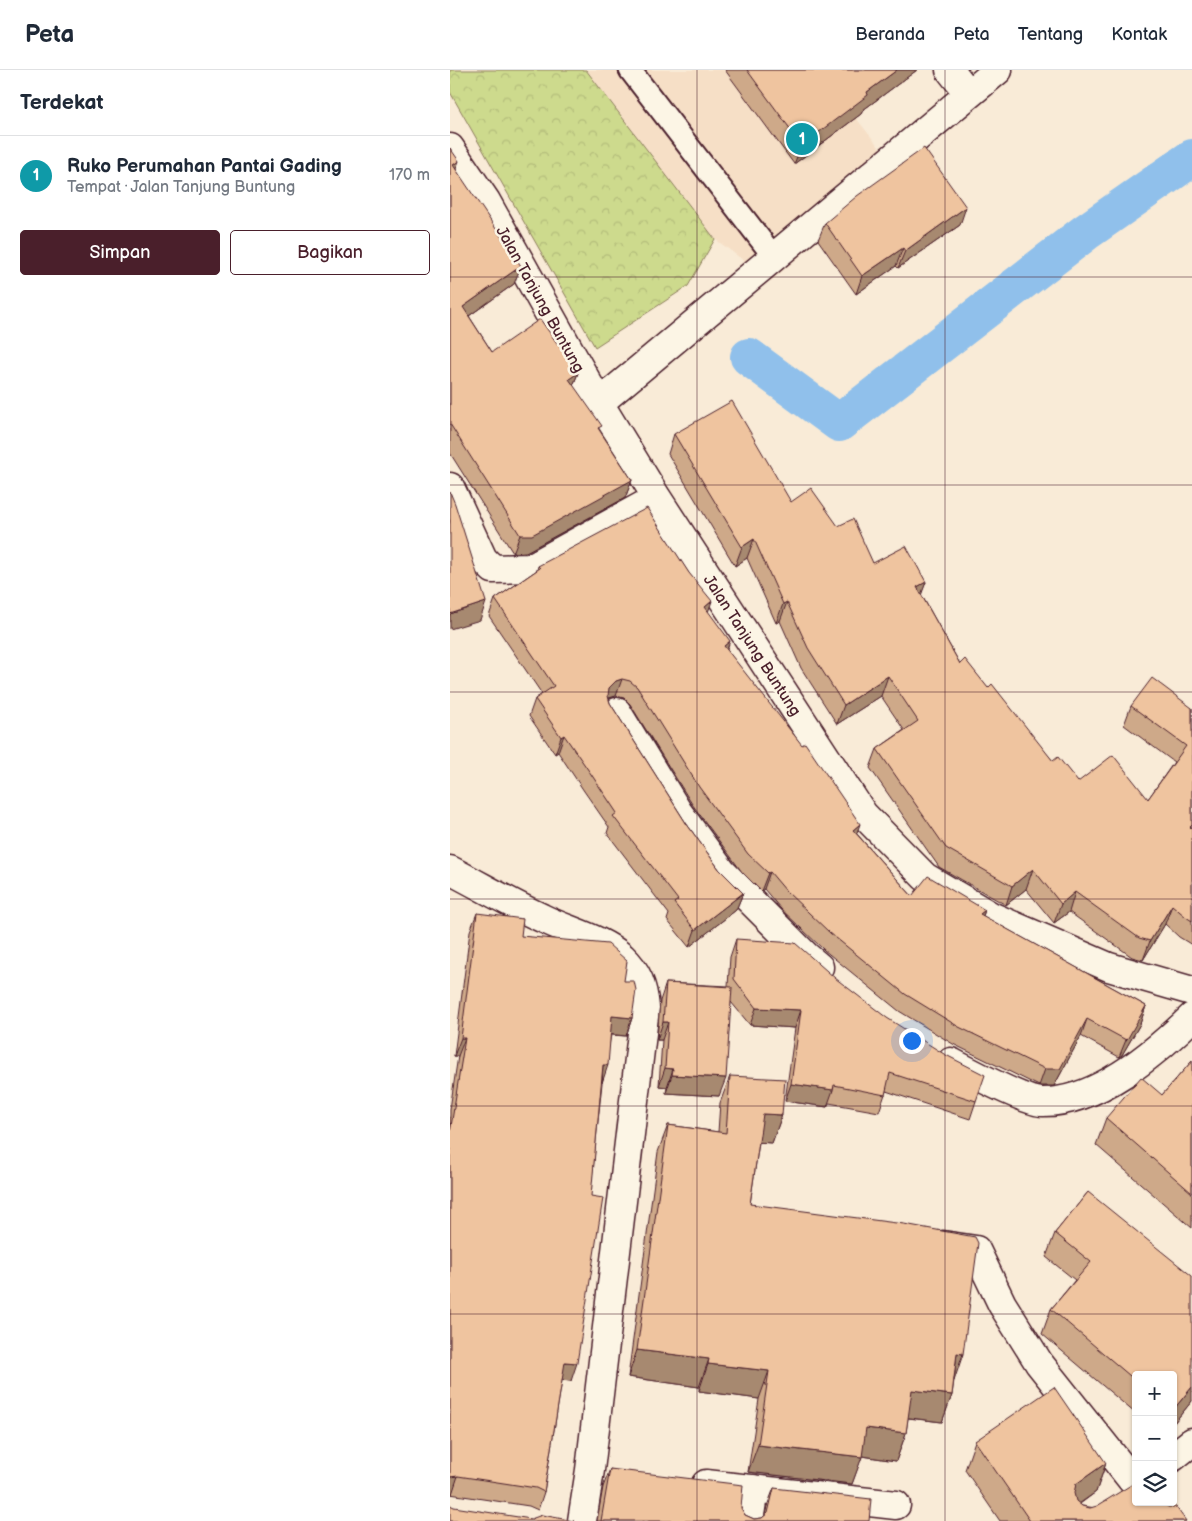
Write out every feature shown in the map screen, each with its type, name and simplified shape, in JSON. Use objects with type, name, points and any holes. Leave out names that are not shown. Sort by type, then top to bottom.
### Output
[{"type":"street","points":[[950,70],[969,94]]},
{"type":"street","points":[[599,403],[998,70]]},
{"type":"street","name":"Jalan Tanjung Buntung","points":[[450,148],[486,201],[599,403],[657,498],[863,814],[925,877],[991,916],[1100,963],[1192,991]]},
{"type":"street","points":[[450,487],[483,559],[493,569],[530,568],[657,498]]},
{"type":"street","points":[[617,712],[678,812],[722,872],[806,956],[842,985]]},
{"type":"street","points":[[450,870],[542,918],[596,941],[621,957],[634,971],[643,986],[645,1008],[590,1470],[582,1521]]},
{"type":"street","points":[[932,1051],[1000,1086],[1041,1102],[1076,1097],[1120,1076],[1167,1042],[1192,1017]]},
{"type":"street","points":[[917,1241],[976,1250],[1002,1304],[1038,1363],[1132,1480]]},
{"type":"street","points":[[1177,1454],[1192,1442]]},
{"type":"street","points":[[590,1470],[619,1473]]},
{"type":"street","points":[[677,1480],[896,1505]]},
{"type":"street","points":[[1111,1501],[1132,1488]]},
{"type":"street","points":[[749,1521],[754,1489]]},
{"type":"lane","points":[[630,70],[774,258]]},
{"type":"shaded area","points":[[586,70],[818,70],[898,171],[771,281],[715,239]]},
{"type":"green space","points":[[450,70],[586,70],[715,239],[688,286],[595,347],[450,92]]},
{"type":"building","points":[[747,70],[897,70],[867,92],[868,95],[802,145]]},
{"type":"building","points":[[450,148],[459,161],[453,165],[521,266],[463,307],[492,352],[540,319],[578,373],[569,379],[602,426],[598,428],[632,480],[532,535],[520,535],[450,424]]},
{"type":"building","points":[[924,148],[966,207],[905,251],[903,248],[862,276],[825,223],[857,196]]},
{"type":"building","points":[[732,401],[791,502],[811,488],[838,526],[853,519],[873,563],[906,546],[926,582],[917,587],[960,664],[965,659],[988,688],[992,684],[1053,761],[1058,757],[1078,782],[1113,755],[1148,799],[1186,746],[1131,706],[1152,678],[1192,708],[1192,825],[1190,827],[1192,829],[1192,921],[1172,905],[1150,941],[1139,938],[1075,892],[1061,904],[1033,869],[1012,886],[946,848],[877,749],[918,721],[888,676],[844,705],[808,648],[787,602],[783,604],[754,539],[742,547],[674,434]]},
{"type":"building","points":[[450,492],[486,602],[450,614]]},
{"type":"building","points":[[647,508],[689,573],[712,601],[705,607],[730,641],[724,646],[802,745],[805,743],[860,824],[853,830],[912,896],[928,876],[985,910],[980,914],[1146,1006],[1126,1040],[1087,1019],[1060,1069],[1045,1069],[959,1027],[905,994],[830,933],[786,891],[770,872],[768,873],[748,854],[699,787],[637,687],[630,681],[622,679],[616,681],[609,688],[608,696],[610,703],[686,823],[719,869],[743,893],[695,930],[674,903],[678,900],[613,816],[617,813],[564,735],[561,737],[535,699],[554,686],[495,599],[540,568],[538,566]]},
{"type":"building","points":[[477,913],[523,919],[521,936],[608,944],[627,961],[624,981],[634,981],[636,990],[632,1018],[612,1016],[608,1065],[603,1065],[591,1196],[603,1198],[577,1363],[565,1362],[544,1492],[536,1488],[458,1476],[450,1477],[450,1133],[465,1038],[461,1038]]},
{"type":"building","points":[[736,939],[795,943],[835,978],[887,1018],[944,1054],[985,1075],[976,1101],[890,1073],[885,1095],[834,1085],[833,1090],[791,1084],[801,1010],[756,1008],[734,979]]},
{"type":"building","points":[[666,983],[732,987],[726,1078],[672,1075],[673,1069],[665,1068],[668,1022],[663,1022]]},
{"type":"building","points":[[1192,1061],[1192,1193],[1106,1118],[1141,1077],[1162,1095]]},
{"type":"building","points":[[730,1076],[785,1079],[782,1115],[763,1114],[750,1204],[904,1224],[975,1237],[978,1243],[963,1354],[957,1353],[952,1395],[912,1390],[906,1433],[866,1428],[862,1457],[758,1445],[769,1371],[708,1364],[709,1359],[637,1350],[668,1125],[726,1133]]},
{"type":"building","points":[[1088,1192],[1192,1276],[1192,1387],[1177,1405],[1177,1371],[1132,1371],[1132,1378],[1051,1309],[1091,1262],[1055,1233]]},
{"type":"building","points":[[1054,1387],[1106,1463],[1076,1484],[1074,1493],[1076,1501],[1082,1506],[1090,1508],[1097,1506],[1132,1484],[1132,1506],[1176,1507],[1186,1521],[1030,1521],[975,1441]]},
{"type":"building","points":[[610,1469],[743,1485],[741,1508],[745,1515],[754,1519],[762,1518],[768,1513],[774,1488],[871,1499],[869,1521],[601,1521]]},
{"type":"building","points":[[450,1505],[531,1519],[542,1515],[574,1521],[450,1521]]},
{"type":"waterway","points":[[749,357],[839,423],[1086,232],[1192,158]]},
{"type":"place","name":"Ruko Perumahan Pantai Gading","points":[[802,139]]}]
